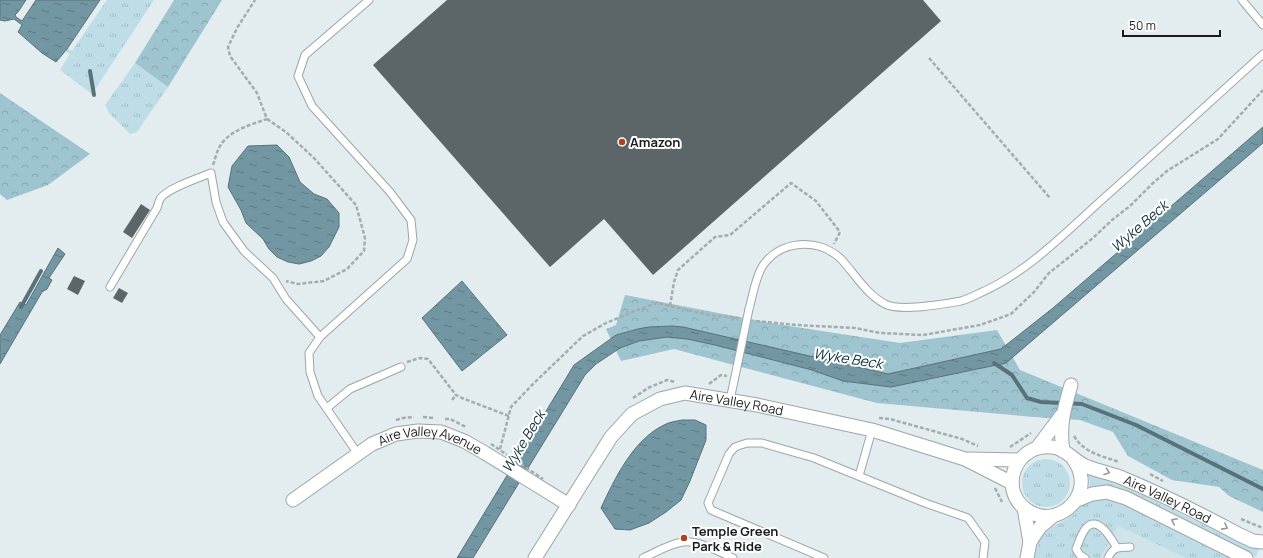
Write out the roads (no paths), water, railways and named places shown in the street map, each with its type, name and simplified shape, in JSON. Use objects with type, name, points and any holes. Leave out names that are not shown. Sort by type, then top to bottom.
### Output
[{"type":"street","points":[[1071,385],[1063,412],[1061,432],[1067,454],[1077,464],[1080,473],[1081,482],[1077,500]]},
{"type":"street","name":"Aire Valley Road","points":[[535,558],[611,437],[632,414],[660,399],[685,394],[730,400],[872,430],[965,459],[1012,483]]},
{"type":"street","points":[[1053,516],[1032,514],[1024,508],[1018,501],[1012,483],[1014,471],[1019,460],[1027,452],[1037,448],[1063,412]]},
{"type":"street","name":"Aire Valley Avenue","points":[[292,500],[372,444],[396,434],[418,431],[441,432],[488,448],[542,484],[569,505]]},
{"type":"street","name":"Aire Valley Road","points":[[1037,448],[1048,447],[1067,454],[1086,466],[1119,476],[1253,541],[1263,542]]},
{"type":"street","name":"Aire Valley Road","points":[[965,459],[1019,460]]},
{"type":"street","name":"Aire Valley Road","points":[[1030,542],[1040,527],[1053,516],[1066,510],[1077,500],[1092,494],[1107,492],[1126,498],[1246,558]]},
{"type":"street","points":[[1024,508],[1030,542],[1027,558]]},
{"type":"lane","points":[[358,454],[318,396],[310,372],[309,353],[320,337],[407,259],[413,240],[411,220],[390,192],[312,106],[298,76],[305,55],[369,0]]},
{"type":"lane","points":[[1242,0],[1263,25]]},
{"type":"lane","points":[[730,400],[749,308],[762,268],[770,257],[782,248],[794,245],[809,244],[825,248],[840,258],[868,291],[886,305],[909,308],[963,300],[991,288],[1019,272],[1168,141],[1263,54]]},
{"type":"lane","points":[[110,287],[157,208],[160,199],[171,190],[211,173],[216,202],[223,222],[244,252],[274,278],[286,299],[320,337]]},
{"type":"lane","points":[[327,408],[350,389],[402,366]]},
{"type":"lane","points":[[858,476],[872,430]]},
{"type":"lane","points":[[824,558],[711,510],[708,503],[726,460],[735,447],[747,443],[762,443],[814,458],[925,503],[968,518],[985,542],[983,558]]},
{"type":"lane","points":[[1084,558],[1076,549],[1087,526],[1092,524],[1098,525],[1106,531],[1117,548]]},
{"type":"lane","points":[[643,558],[666,547],[684,542],[701,544],[733,558]]},
{"type":"lane","points":[[1108,558],[1112,550],[1130,547]]},
{"type":"water","points":[[0,0],[26,0],[15,15],[22,21],[36,0],[100,0],[67,49],[56,62],[42,53],[18,32],[22,25],[14,19],[5,21],[0,20]]},
{"type":"water","points":[[1263,127],[1263,143],[1006,363],[891,387],[843,381],[812,370],[687,339],[667,337],[639,341],[620,348],[596,364],[585,375],[473,558],[457,558],[574,365],[616,335],[649,327],[683,327],[888,374],[1001,349],[1053,308]]},
{"type":"water","points":[[277,145],[289,157],[300,182],[314,194],[327,199],[339,213],[339,227],[329,247],[321,256],[311,261],[299,264],[288,262],[277,257],[269,249],[263,239],[246,223],[241,210],[228,187],[232,166],[248,146]]},
{"type":"water","points":[[58,248],[65,254],[49,278],[52,280],[47,289],[42,292],[0,364],[0,335],[20,302],[26,305]]},
{"type":"water","points":[[462,281],[507,335],[462,371],[422,318]]},
{"type":"water","points":[[682,420],[695,420],[706,425],[706,440],[681,500],[649,523],[630,530],[615,529],[601,508],[612,484],[626,461],[643,440],[653,432],[666,424]]},
{"type":"waterway","points":[[90,71],[94,95]]},
{"type":"waterway","points":[[21,307],[41,271]]},
{"type":"waterway","points":[[994,363],[1012,375],[1027,398],[1041,402],[1082,404],[1136,425],[1263,489]]},
{"type":"place","name":"Amazon","points":[[622,142]]},
{"type":"place","name":"Temple Green Park & Ride","points":[[684,538]]},
{"type":"water label","name":"Wyke Beck","points":[[1139,226]]},
{"type":"water label","name":"Wyke Beck","points":[[848,358]]},
{"type":"water label","name":"Wyke Beck","points":[[523,441]]}]
